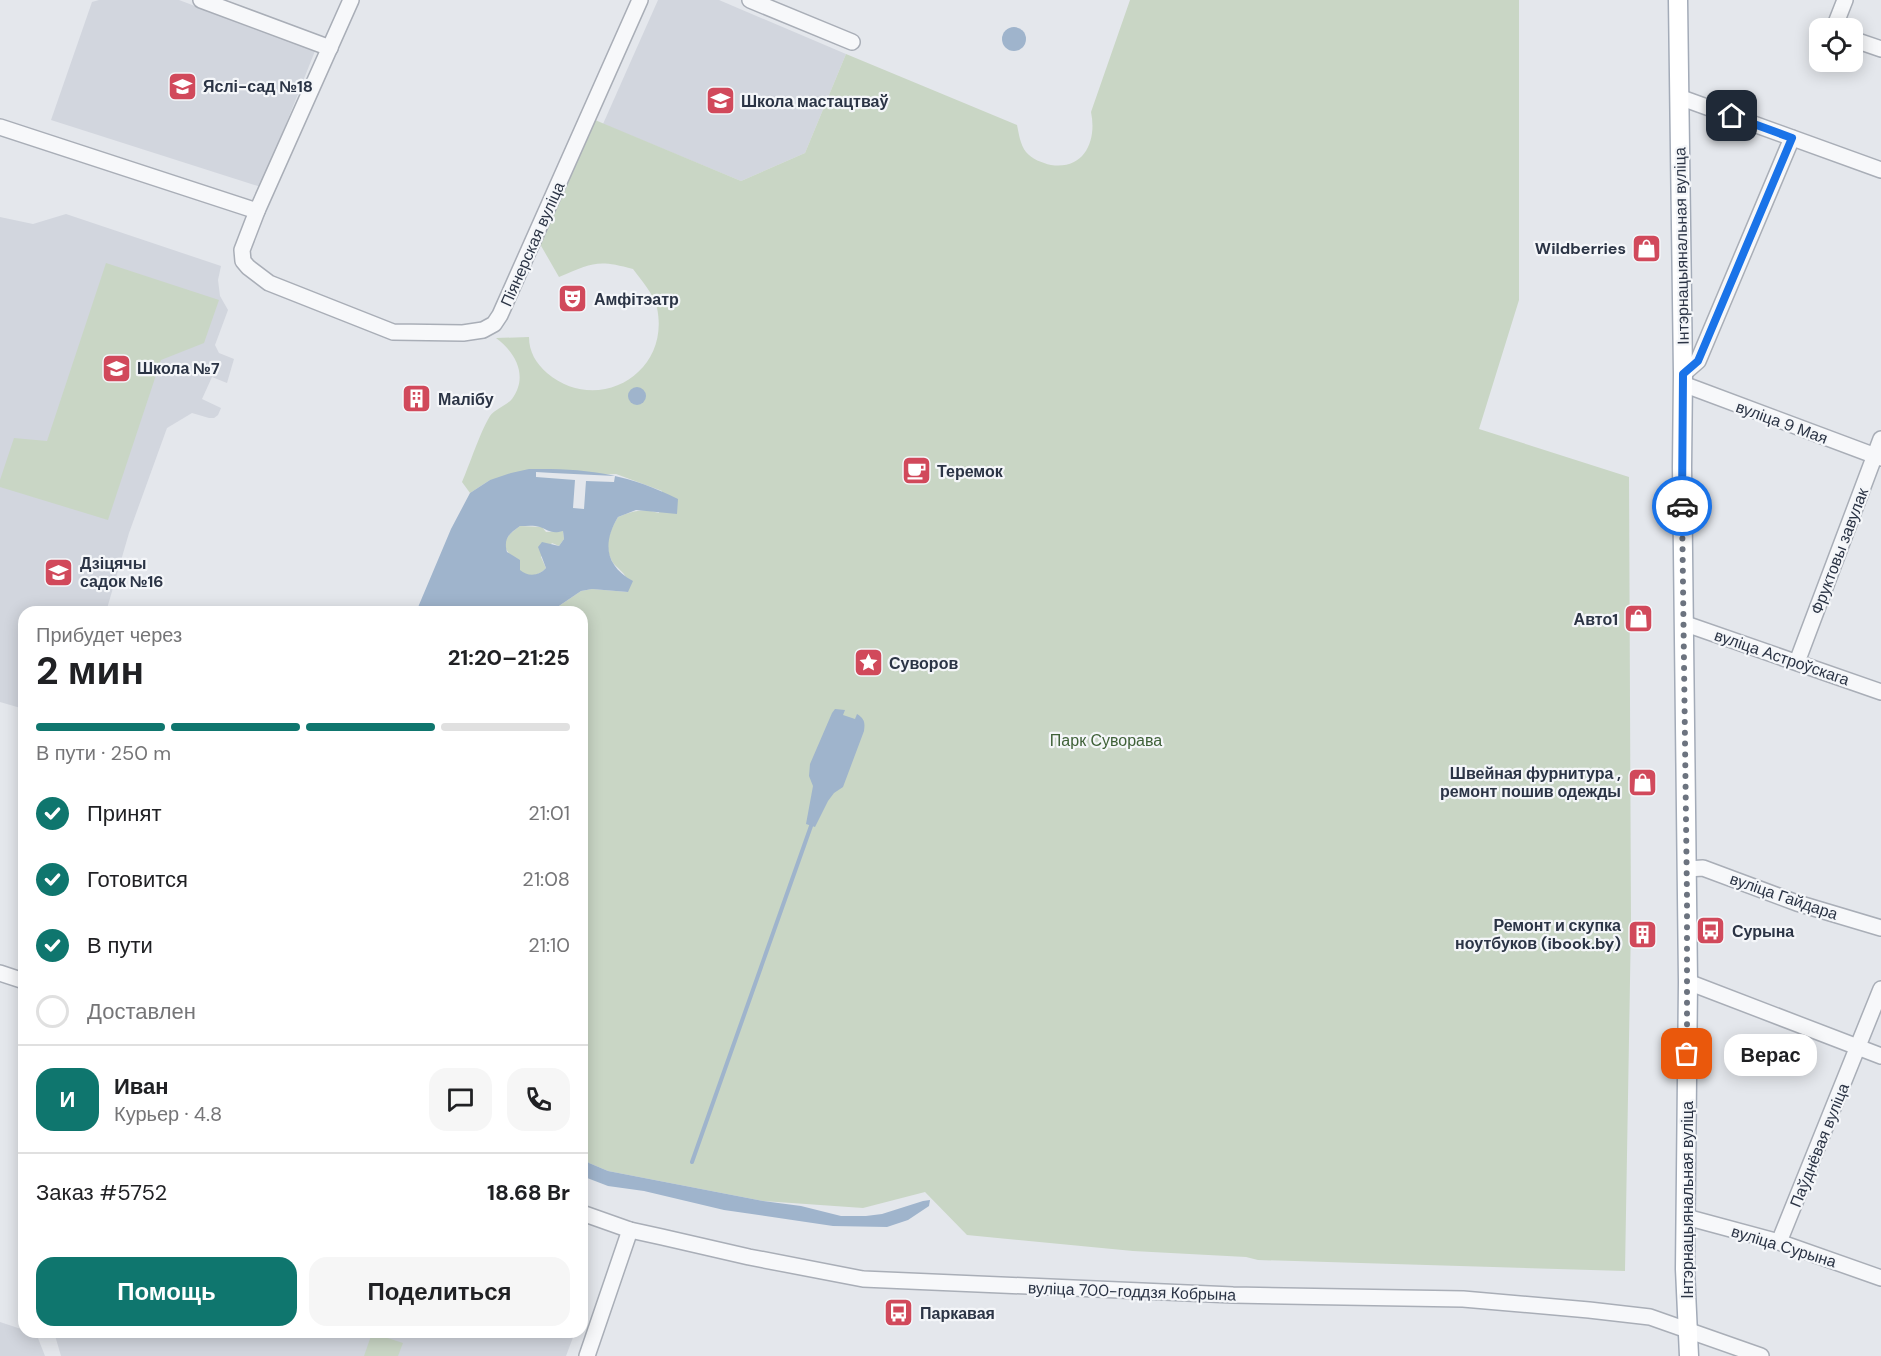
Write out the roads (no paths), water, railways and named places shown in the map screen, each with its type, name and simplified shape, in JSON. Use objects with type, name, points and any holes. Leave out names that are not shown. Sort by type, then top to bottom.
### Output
[{"type":"main road","name":"Інтэрнацыянальная вуліца","points":[[1678,0],[1688,982],[1686,1217],[1689,1356]]},
{"type":"street","points":[[201,0],[330,48]]},
{"type":"street","points":[[0,127],[257,211],[351,0]]},
{"type":"street","name":"Піянерская вуліца","points":[[257,211],[242,250],[243,261],[269,283],[393,332],[463,333],[483,330],[494,324],[640,0]]},
{"type":"street","points":[[750,0],[780,6],[852,42]]},
{"type":"street","points":[[1838,18],[1845,0]]},
{"type":"street","points":[[1863,43],[1881,49]]},
{"type":"street","points":[[1679,97],[1881,170]]},
{"type":"street","points":[[1683,379],[1698,361],[1792,138]]},
{"type":"street","name":"вуліца 9 Мая","points":[[1683,379],[1878,457]]},
{"type":"street","name":"Фруктовы завулак","points":[[1797,662],[1878,457],[1881,439]]},
{"type":"street","name":"вуліца Астроўскага","points":[[1683,623],[1881,692]]},
{"type":"street","name":"вуліца Гайдара","points":[[1687,869],[1703,868],[1797,903],[1881,928]]},
{"type":"street","points":[[0,973],[18,979]]},
{"type":"street","points":[[1688,982],[1881,1056]]},
{"type":"street","name":"Паўднёвая вуліца","points":[[1779,1242],[1881,989]]},
{"type":"street","name":"вуліца 700-годдзя Кобрына","points":[[588,1215],[630,1230],[749,1257],[863,1279],[1233,1295],[1463,1299],[1650,1317],[1761,1356]]},
{"type":"street","name":"вуліца Сурына","points":[[1686,1217],[1779,1242],[1881,1278]]},
{"type":"street","points":[[587,1356],[630,1230]]},
{"type":"water","points":[[1014,27],[1019,28],[1025,34],[1025,44],[1019,50],[1014,51],[1009,50],[1003,44],[1002,39],[1003,34],[1009,28]]},
{"type":"water","points":[[637,387],[643,390],[646,396],[643,402],[637,405],[631,402],[628,396],[631,390]]},
{"type":"water","points":[[529,469],[587,471],[605,474],[641,483],[678,499],[677,514],[636,510],[618,517],[610,535],[609,552],[616,568],[633,581],[628,592],[592,589],[581,591],[559,606],[419,606],[451,529],[470,493],[490,480]],"holes":[[[520,526],[538,526],[554,532],[563,531],[564,539],[559,546],[542,542],[538,547],[546,568],[537,574],[530,575],[520,570],[520,560],[507,552],[506,543],[508,536]]]},
{"type":"water","points":[[835,709],[845,710],[843,715],[855,719],[857,714],[860,716],[864,721],[864,731],[843,787],[828,801],[815,827],[806,824],[813,786],[809,776],[810,764]]},
{"type":"water","points":[[588,1162],[608,1171],[763,1201],[801,1206],[841,1216],[882,1214],[930,1200],[929,1206],[908,1220],[887,1227],[833,1226],[724,1210],[644,1191],[608,1186],[588,1178]]},
{"type":"waterway","points":[[692,1162],[811,826]]},
{"type":"place","name":"Яслі-сад №18","points":[[182,86]]},
{"type":"place","name":"Школа мастацтваў","points":[[720,101]]},
{"type":"place","name":"Wildberries","points":[[1647,248]]},
{"type":"place","name":"Амфітэатр","points":[[573,299]]},
{"type":"place","name":"Школа №7","points":[[116,368]]},
{"type":"place","name":"Малібу","points":[[417,399]]},
{"type":"place","name":"Теремок","points":[[916,471]]},
{"type":"place","name":"Дзіцячы садок №16","points":[[59,572]]},
{"type":"place","name":"Авто1","points":[[1639,619]]},
{"type":"place","name":"Суворов","points":[[868,663]]},
{"type":"place","name":"Швейная фурнитура , ремонт пошив одежды","points":[[1642,782]]},
{"type":"place","name":"Сурына","points":[[1711,931]]},
{"type":"place","name":"Ремонт и скупка ноутбуков (ibook.by)","points":[[1642,934]]},
{"type":"place","name":"Верас","points":[[1687,1054]]},
{"type":"place","name":"Паркавая","points":[[899,1313]]},
{"type":"park label","name":"Парк Суворава","points":[[1106,740]]}]
